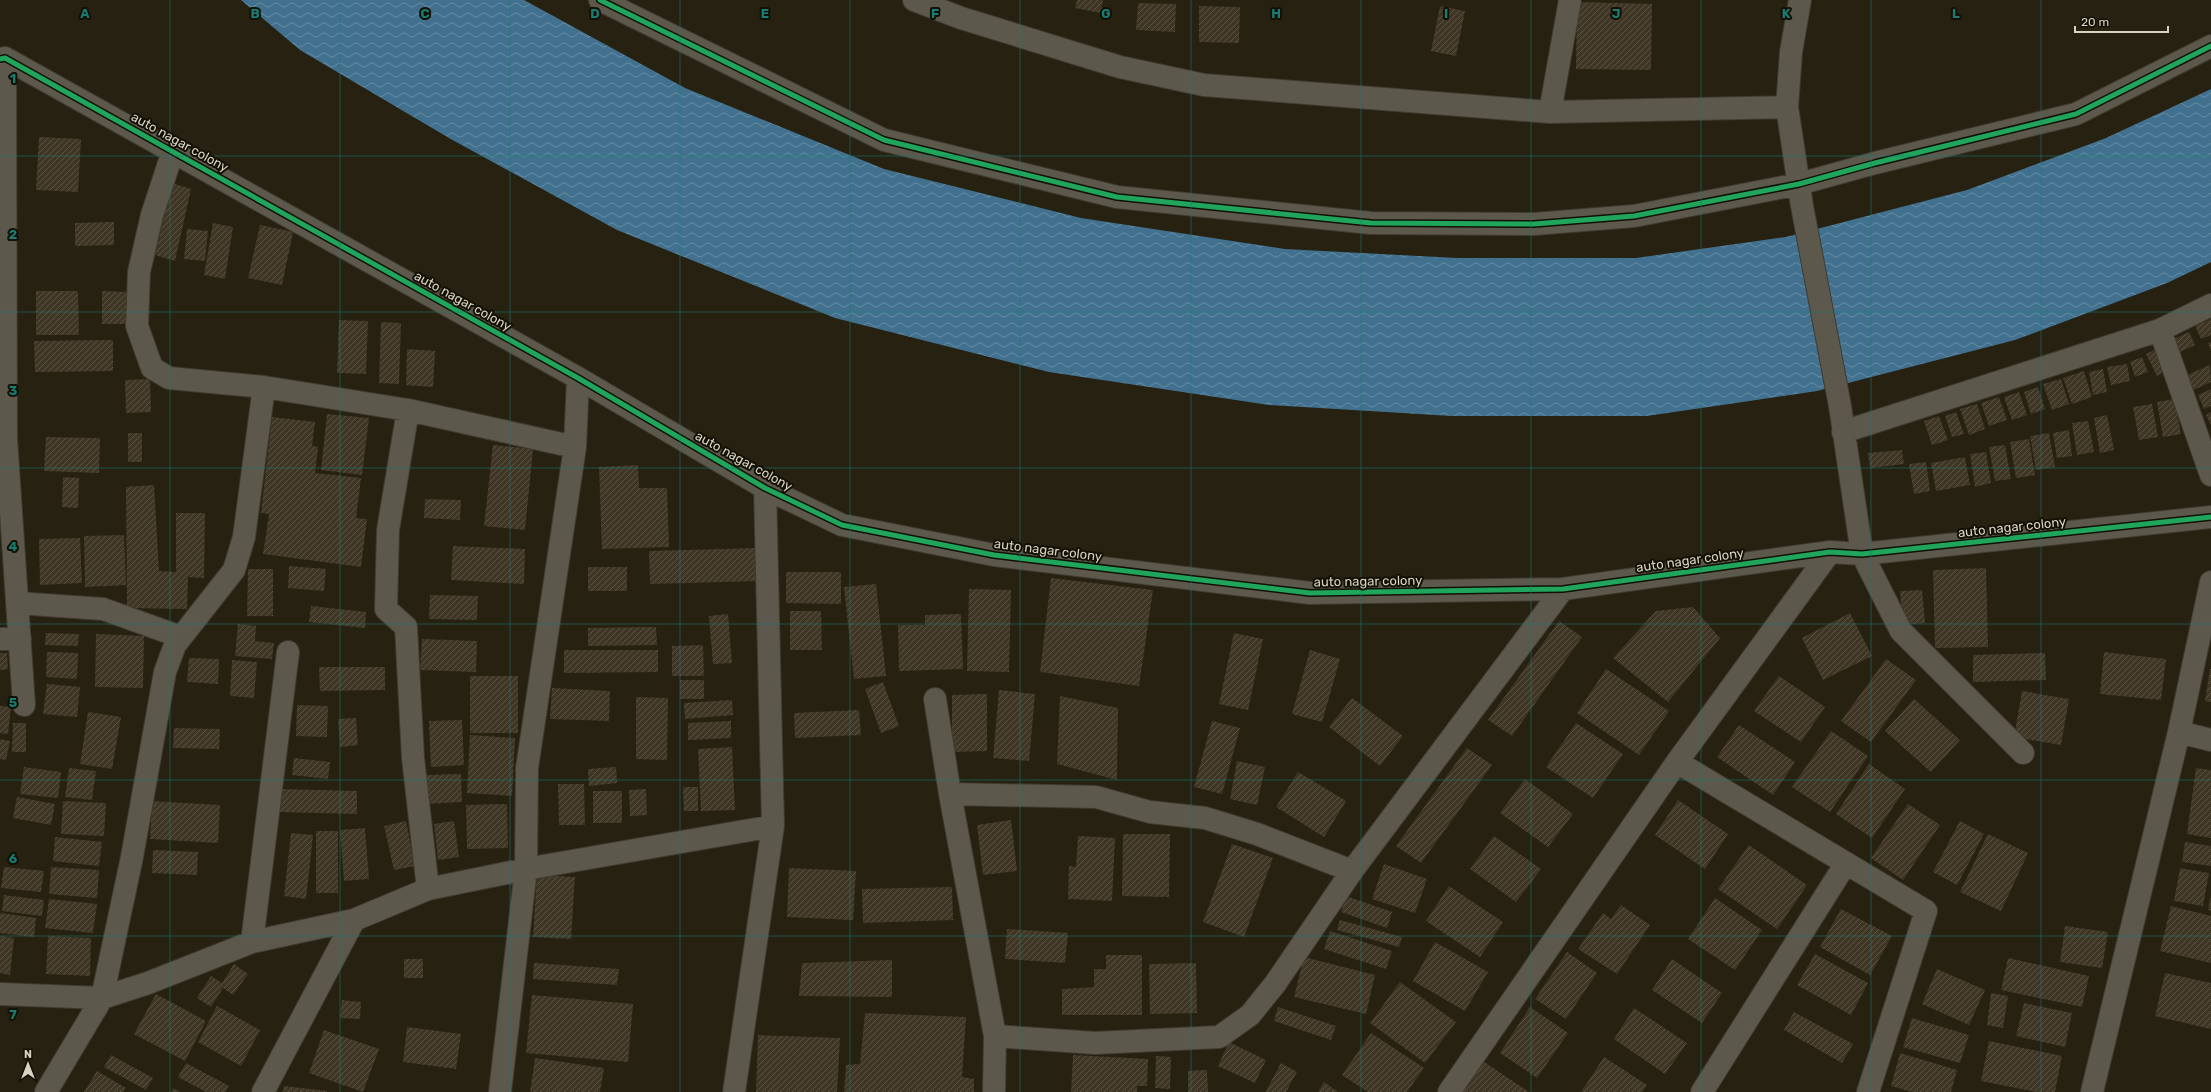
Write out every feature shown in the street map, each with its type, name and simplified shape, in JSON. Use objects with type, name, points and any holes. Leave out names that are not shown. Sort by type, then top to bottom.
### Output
[{"type":"street","points":[[600,0],[884,140],[1117,197],[1371,223],[1534,224],[1634,216],[1799,184],[1875,163],[2076,114],[2211,46]]},
{"type":"street","points":[[914,0],[962,18],[1120,67],[1204,85],[1550,112],[1787,107]]},
{"type":"street","points":[[1550,112],[1570,0]]},
{"type":"street","points":[[1800,0],[1791,52],[1787,107],[1802,206],[1840,406],[1862,554],[1901,631],[2023,753]]},
{"type":"street","points":[[2,58],[3,438],[17,603],[10,639],[24,705]]},
{"type":"street","name":"auto nagar colony","points":[[2,58],[174,150],[578,378],[765,488],[842,524],[994,555],[1310,593],[1563,589],[1830,552],[1862,554],[2211,517]]},
{"type":"street","points":[[174,150],[152,215],[139,272],[137,326],[145,354],[152,368],[169,378],[264,387],[408,410],[575,448]]},
{"type":"street","points":[[1843,432],[2160,330],[2211,305]]},
{"type":"street","points":[[2160,330],[2211,475]]},
{"type":"street","points":[[500,1092],[526,869],[527,768],[575,448],[578,378]]},
{"type":"street","points":[[46,1092],[102,998],[132,857],[165,672],[175,645],[234,570],[244,537],[264,387]]},
{"type":"street","points":[[408,410],[388,530],[386,609],[406,627],[413,758],[428,889]]},
{"type":"street","points":[[734,1092],[773,826],[765,488]]},
{"type":"street","points":[[1449,1092],[1677,762],[1830,552]]},
{"type":"street","points":[[2092,1092],[2179,732],[2211,582]]},
{"type":"street","points":[[995,1036],[1095,1043],[1219,1037],[1250,1015],[1275,984],[1352,871],[1563,589]]},
{"type":"street","points":[[17,603],[103,609],[181,637]]},
{"type":"street","points":[[252,942],[288,652]]},
{"type":"street","points":[[935,699],[950,794],[995,1036],[994,1092]]},
{"type":"street","points":[[2179,732],[2211,740]]},
{"type":"street","points":[[1677,762],[1926,911],[1868,1092]]},
{"type":"street","points":[[950,794],[1096,797],[1150,812],[1205,818],[1257,834],[1352,871]]},
{"type":"street","points":[[0,994],[102,998],[148,983],[252,942],[354,920],[428,889],[526,869],[773,826]]},
{"type":"street","points":[[1702,1092],[1846,863]]},
{"type":"street","points":[[263,1092],[354,920]]},
{"type":"water","points":[[241,0],[524,0],[685,88],[884,169],[1081,218],[1285,249],[1457,258],[1636,258],[1786,237],[1967,190],[2106,138],[2211,89],[2211,262],[2167,283],[2015,340],[1817,391],[1647,416],[1452,416],[1269,405],[1049,372],[835,318],[617,230],[449,138],[300,50]]},
{"type":"building","points":[[1077,0],[1103,0],[1101,13],[1075,8]]},
{"type":"building","points":[[1577,2],[1652,4],[1651,70],[1576,69]]},
{"type":"building","points":[[1138,3],[1176,4],[1175,32],[1136,30]]},
{"type":"building","points":[[1199,6],[1240,7],[1239,43],[1199,42]]},
{"type":"building","points":[[1440,6],[1465,11],[1456,56],[1431,51]]},
{"type":"building","points":[[39,137],[81,139],[78,192],[36,190]]},
{"type":"building","points":[[172,183],[191,189],[175,261],[155,255]]},
{"type":"building","points":[[114,222],[114,245],[75,246],[75,223]]},
{"type":"building","points":[[213,223],[233,227],[225,279],[204,275]]},
{"type":"building","points":[[260,225],[293,232],[282,285],[248,278]]},
{"type":"building","points":[[187,229],[208,231],[205,261],[184,259]]},
{"type":"building","points":[[36,291],[78,291],[79,335],[36,335]]},
{"type":"building","points":[[102,291],[128,292],[127,324],[102,324]]},
{"type":"building","points":[[2211,319],[2211,335],[2201,339],[2195,326]]},
{"type":"building","points":[[339,320],[368,321],[366,374],[337,373]]},
{"type":"building","points":[[381,322],[401,323],[399,384],[379,383]]},
{"type":"building","points":[[2189,332],[2195,345],[2173,355],[2167,342]]},
{"type":"building","points":[[113,340],[113,371],[35,372],[34,341]]},
{"type":"building","points":[[2211,342],[2211,351],[2208,343]]},
{"type":"building","points":[[2159,348],[2169,369],[2157,376],[2146,354]]},
{"type":"building","points":[[407,349],[435,351],[433,387],[406,385]]},
{"type":"building","points":[[2142,357],[2148,372],[2135,377],[2130,362]]},
{"type":"building","points":[[2127,364],[2130,381],[2111,385],[2107,367]]},
{"type":"building","points":[[2210,365],[2211,382],[2193,390],[2187,375]]},
{"type":"building","points":[[2103,369],[2107,392],[2093,395],[2089,372]]},
{"type":"building","points":[[2084,371],[2092,397],[2072,404],[2063,378]]},
{"type":"building","points":[[150,379],[151,412],[126,413],[125,380]]},
{"type":"building","points":[[2061,379],[2069,404],[2052,410],[2043,384]]},
{"type":"building","points":[[2038,387],[2045,409],[2031,414],[2024,392]]},
{"type":"building","points":[[2211,389],[2211,406],[2204,409],[2198,395]]},
{"type":"building","points":[[2019,392],[2027,415],[2012,420],[2004,397]]},
{"type":"building","points":[[1999,397],[2007,420],[1989,426],[1981,403]]},
{"type":"building","points":[[2174,399],[2181,434],[2163,437],[2157,402]]},
{"type":"building","points":[[1977,404],[1985,429],[1969,435],[1960,409]]},
{"type":"building","points":[[2152,404],[2158,437],[2139,440],[2133,407]]},
{"type":"building","points":[[1956,412],[1964,434],[1952,437],[1945,416]]},
{"type":"building","points":[[2211,412],[2211,425],[2206,415]]},
{"type":"building","points":[[327,414],[369,418],[362,475],[321,470]]},
{"type":"building","points":[[2107,415],[2114,450],[2100,453],[2094,418]]},
{"type":"building","points":[[1939,416],[1948,440],[1932,445],[1924,421]]},
{"type":"building","points":[[272,417],[315,422],[312,446],[318,447],[315,473],[361,478],[356,518],[367,519],[361,567],[263,554],[269,514],[261,513]]},
{"type":"building","points":[[2088,421],[2094,452],[2077,455],[2072,423]]},
{"type":"building","points":[[2069,430],[2072,456],[2057,458],[2053,433]]},
{"type":"building","points":[[128,433],[142,433],[142,462],[128,462]]},
{"type":"building","points":[[2049,433],[2055,467],[2036,470],[2030,436]]},
{"type":"building","points":[[46,437],[100,438],[99,473],[44,471]]},
{"type":"building","points":[[2029,439],[2035,475],[2016,478],[2010,442]]},
{"type":"building","points":[[493,445],[533,449],[525,530],[484,526]]},
{"type":"building","points":[[2005,445],[2011,479],[1995,481],[1989,447]]},
{"type":"building","points":[[1902,450],[1904,464],[1870,468],[1868,453]]},
{"type":"building","points":[[1986,452],[1991,483],[1975,487],[1970,454]]},
{"type":"building","points":[[1965,457],[1970,485],[1936,491],[1931,463]]},
{"type":"building","points":[[1926,462],[1930,491],[1914,494],[1909,464]]},
{"type":"building","points":[[638,465],[639,488],[667,488],[669,547],[602,549],[599,467]]},
{"type":"building","points":[[63,477],[79,478],[78,508],[62,507]]},
{"type":"building","points":[[154,485],[159,571],[176,572],[176,513],[205,513],[204,578],[188,577],[187,609],[127,608],[126,487]]},
{"type":"building","points":[[425,499],[461,500],[460,520],[424,518]]},
{"type":"building","points":[[124,535],[126,585],[85,587],[84,536]]},
{"type":"building","points":[[80,538],[82,583],[40,585],[39,539]]},
{"type":"building","points":[[453,546],[525,549],[524,584],[451,580]]},
{"type":"building","points":[[760,548],[760,581],[650,584],[649,551]]},
{"type":"building","points":[[289,566],[326,569],[324,591],[288,588]]},
{"type":"building","points":[[588,567],[627,567],[627,591],[588,591]]},
{"type":"building","points":[[1986,568],[1988,647],[1935,648],[1933,570]]},
{"type":"building","points":[[248,569],[273,569],[273,616],[247,616]]},
{"type":"building","points":[[786,572],[841,572],[841,604],[786,603]]},
{"type":"building","points":[[1051,578],[1153,590],[1139,686],[1040,672]]},
{"type":"building","points":[[876,584],[886,676],[854,679],[844,587]]},
{"type":"building","points":[[969,589],[1011,590],[1009,672],[967,671]]},
{"type":"building","points":[[1922,590],[1925,623],[1903,625],[1900,591]]},
{"type":"building","points":[[430,595],[478,596],[477,620],[429,619]]},
{"type":"building","points":[[311,606],[366,612],[365,628],[309,622]]},
{"type":"building","points":[[1693,607],[1720,638],[1668,702],[1613,658],[1656,611]]},
{"type":"building","points":[[790,611],[821,611],[822,650],[790,650]]},
{"type":"building","points":[[1850,613],[1872,656],[1823,680],[1802,638]]},
{"type":"building","points":[[728,614],[732,663],[713,664],[709,616]]},
{"type":"building","points":[[961,614],[963,669],[899,671],[898,625],[925,625],[925,615]]},
{"type":"building","points":[[1559,621],[1582,637],[1512,736],[1488,720]]},
{"type":"building","points":[[238,624],[256,626],[255,641],[274,643],[272,659],[235,656]]},
{"type":"building","points":[[656,627],[657,645],[588,646],[588,628]]},
{"type":"building","points":[[46,633],[79,634],[78,646],[45,645]]},
{"type":"building","points":[[1234,633],[1263,639],[1248,710],[1219,704]]},
{"type":"building","points":[[96,634],[144,636],[143,688],[95,687]]},
{"type":"building","points":[[422,639],[477,641],[476,672],[420,670]]},
{"type":"building","points":[[703,645],[704,676],[672,676],[672,646]]},
{"type":"building","points":[[564,650],[658,650],[658,672],[564,673]]},
{"type":"building","points":[[1310,650],[1340,659],[1322,722],[1292,714]]},
{"type":"building","points":[[47,652],[78,653],[77,679],[46,677]]},
{"type":"building","points":[[2104,652],[2166,659],[2161,700],[2100,694]]},
{"type":"building","points":[[0,653],[7,653],[8,669],[0,670]]},
{"type":"building","points":[[2045,653],[2046,680],[1973,682],[1973,655]]},
{"type":"building","points":[[189,658],[219,659],[218,684],[187,682]]},
{"type":"building","points":[[1886,659],[1916,680],[1871,742],[1841,721]]},
{"type":"building","points":[[232,660],[257,662],[254,698],[230,696]]},
{"type":"building","points":[[319,667],[385,667],[385,690],[320,691]]},
{"type":"building","points":[[1606,669],[1669,711],[1639,755],[1577,713]]},
{"type":"building","points":[[2211,669],[2211,702],[2205,701]]},
{"type":"building","points":[[470,676],[518,676],[518,733],[470,733]]},
{"type":"building","points":[[1779,676],[1825,707],[1801,742],[1754,711]]},
{"type":"building","points":[[680,680],[704,680],[704,699],[680,699]]},
{"type":"building","points":[[883,682],[899,726],[881,733],[865,689]]},
{"type":"building","points":[[47,684],[80,687],[77,717],[43,714]]},
{"type":"building","points":[[552,688],[610,691],[609,721],[550,719]]},
{"type":"building","points":[[999,690],[1035,694],[1029,761],[993,758]]},
{"type":"building","points":[[2022,691],[2069,699],[2061,745],[2014,737]]},
{"type":"building","points":[[987,694],[987,751],[952,752],[952,695]]},
{"type":"building","points":[[1060,696],[1118,708],[1117,780],[1057,764]]},
{"type":"building","points":[[636,697],[668,698],[667,760],[636,759]]},
{"type":"building","points":[[1352,698],[1403,736],[1380,766],[1329,727]]},
{"type":"building","points":[[1914,699],[1960,740],[1931,772],[1885,731]]},
{"type":"building","points":[[732,700],[733,715],[685,719],[684,703]]},
{"type":"building","points":[[297,705],[328,706],[327,737],[296,736]]},
{"type":"building","points":[[0,706],[11,707],[8,734],[0,733]]},
{"type":"building","points":[[859,710],[861,735],[795,738],[794,713]]},
{"type":"building","points":[[88,712],[121,717],[112,769],[80,764]]},
{"type":"building","points":[[356,718],[358,745],[340,747],[338,719]]},
{"type":"building","points":[[462,720],[464,765],[431,767],[429,721]]},
{"type":"building","points":[[731,721],[731,738],[688,740],[688,723]]},
{"type":"building","points":[[1212,721],[1240,728],[1222,794],[1194,787]]},
{"type":"building","points":[[13,723],[26,723],[26,752],[12,752]]},
{"type":"building","points":[[1576,723],[1623,754],[1593,798],[1546,767]]},
{"type":"building","points":[[1739,725],[1795,762],[1773,795],[1717,757]]},
{"type":"building","points":[[174,728],[220,729],[219,749],[173,748]]},
{"type":"building","points":[[1831,731],[1868,756],[1830,812],[1792,787]]},
{"type":"building","points":[[470,735],[515,738],[512,796],[467,793]]},
{"type":"building","points":[[0,739],[10,741],[6,760],[0,759]]},
{"type":"building","points":[[732,747],[735,810],[701,811],[698,749]]},
{"type":"building","points":[[1467,748],[1492,765],[1421,863],[1396,846]]},
{"type":"building","points":[[294,758],[330,762],[328,779],[292,775]]},
{"type":"building","points":[[1237,761],[1265,767],[1257,805],[1230,799]]},
{"type":"building","points":[[1869,764],[1905,789],[1872,838],[1836,814]]},
{"type":"building","points":[[24,767],[61,772],[58,798],[20,794]]},
{"type":"building","points":[[616,767],[617,783],[589,786],[588,769]]},
{"type":"building","points":[[69,768],[96,771],[92,800],[65,797]]},
{"type":"building","points":[[2196,768],[2211,770],[2211,838],[2187,834]]},
{"type":"building","points":[[1298,772],[1346,801],[1324,837],[1276,807]]},
{"type":"building","points":[[461,774],[462,802],[424,804],[423,775]]},
{"type":"building","points":[[1525,779],[1573,814],[1548,847],[1500,813]]},
{"type":"building","points":[[558,784],[584,784],[585,825],[559,825]]},
{"type":"building","points":[[683,787],[698,787],[698,811],[684,811]]},
{"type":"building","points":[[279,789],[357,791],[357,814],[278,812]]},
{"type":"building","points":[[646,789],[647,815],[630,816],[629,790]]},
{"type":"building","points":[[593,791],[622,791],[622,823],[593,823]]},
{"type":"building","points":[[17,797],[55,804],[51,825],[13,818]]},
{"type":"building","points":[[1678,800],[1728,834],[1705,869],[1655,835]]},
{"type":"building","points":[[63,801],[106,803],[104,836],[61,834]]},
{"type":"building","points":[[152,801],[220,805],[218,843],[150,839]]},
{"type":"building","points":[[507,804],[508,848],[467,849],[466,805]]},
{"type":"building","points":[[1908,804],[1940,825],[1903,880],[1871,858]]},
{"type":"building","points":[[1011,820],[1017,871],[983,875],[977,825]]},
{"type":"building","points":[[406,821],[415,866],[394,870],[384,826]]},
{"type":"building","points":[[454,821],[459,857],[438,860],[434,824]]},
{"type":"building","points":[[1960,821],[1984,834],[1957,885],[1933,872]]},
{"type":"building","points":[[365,828],[369,879],[344,881],[340,830]]},
{"type":"building","points":[[316,831],[338,831],[338,893],[316,893]]},
{"type":"building","points":[[291,833],[313,835],[306,899],[284,896]]},
{"type":"building","points":[[1123,834],[1170,834],[1169,897],[1122,896]]},
{"type":"building","points":[[1988,834],[2028,853],[2001,911],[1960,892]]},
{"type":"building","points":[[1078,836],[1115,838],[1112,901],[1068,899],[1069,866],[1076,867]]},
{"type":"building","points":[[1494,836],[1541,869],[1516,902],[1470,869]]},
{"type":"building","points":[[55,837],[102,842],[99,866],[53,861]]},
{"type":"building","points":[[2185,842],[2211,846],[2211,866],[2182,862]]},
{"type":"building","points":[[1232,844],[1273,858],[1244,937],[1203,922]]},
{"type":"building","points":[[1749,845],[1807,885],[1777,929],[1718,889]]},
{"type":"building","points":[[153,850],[198,852],[197,875],[152,873]]},
{"type":"building","points":[[1384,864],[1427,879],[1415,913],[1372,899]]},
{"type":"building","points":[[4,867],[44,871],[41,892],[1,888]]},
{"type":"building","points":[[51,867],[99,870],[97,898],[49,894]]},
{"type":"building","points":[[789,868],[856,871],[853,920],[787,917]]},
{"type":"building","points":[[2180,868],[2209,873],[2203,906],[2174,901]]},
{"type":"building","points":[[537,875],[575,877],[571,939],[533,937]]},
{"type":"building","points":[[1449,886],[1503,922],[1480,957],[1426,921]]},
{"type":"building","points":[[952,887],[953,920],[863,923],[862,889]]},
{"type":"building","points":[[4,895],[44,900],[42,916],[2,911]]},
{"type":"building","points":[[1346,896],[1392,912],[1387,928],[1341,912]]},
{"type":"building","points":[[1715,898],[1762,930],[1735,970],[1688,939]]},
{"type":"building","points":[[2211,898],[2211,911],[2208,910]]},
{"type":"building","points":[[49,899],[97,904],[93,933],[45,928]]},
{"type":"building","points":[[1621,905],[1650,925],[1617,974],[1578,949],[1603,913],[1611,919]]},
{"type":"building","points":[[2171,906],[2211,916],[2211,963],[2160,951]]},
{"type":"building","points":[[1841,909],[1892,936],[1870,975],[1820,947]]},
{"type":"building","points":[[0,913],[36,918],[34,937],[0,933]]},
{"type":"building","points":[[1340,920],[1402,937],[1399,947],[1337,930]]},
{"type":"building","points":[[2065,926],[2108,932],[2102,968],[2060,962]]},
{"type":"building","points":[[1007,929],[1068,933],[1065,963],[1005,959]]},
{"type":"building","points":[[1330,931],[1392,951],[1386,969],[1324,949]]},
{"type":"building","points":[[0,936],[14,938],[10,975],[0,973]]},
{"type":"building","points":[[48,936],[91,938],[90,976],[46,974]]},
{"type":"building","points":[[1435,942],[1488,972],[1465,1011],[1413,981]]},
{"type":"building","points":[[1567,952],[1597,973],[1566,1019],[1535,999]]},
{"type":"building","points":[[1815,954],[1868,983],[1851,1015],[1797,985]]},
{"type":"building","points":[[1106,955],[1142,955],[1142,1015],[1062,1015],[1062,989],[1094,987],[1094,969],[1106,969]]},
{"type":"building","points":[[1304,957],[1375,975],[1366,1014],[1294,997]]},
{"type":"building","points":[[2008,958],[2089,976],[2082,1007],[2001,990]]},
{"type":"building","points":[[404,959],[423,959],[423,978],[404,978]]},
{"type":"building","points":[[1672,959],[1722,993],[1702,1023],[1652,990]]},
{"type":"building","points":[[892,960],[892,997],[799,996],[802,963]]},
{"type":"building","points":[[534,963],[619,969],[617,985],[533,979]]},
{"type":"building","points":[[1196,963],[1197,1013],[1150,1014],[1149,964]]},
{"type":"building","points":[[234,964],[248,974],[233,995],[223,988],[211,1007],[197,998],[211,976],[222,983]]},
{"type":"building","points":[[1937,969],[1985,990],[1969,1025],[1922,1004]]},
{"type":"building","points":[[2165,973],[2211,983],[2211,1029],[2155,1016]]},
{"type":"building","points":[[1400,982],[1456,1022],[1425,1063],[1370,1023]]},
{"type":"building","points":[[1991,993],[2008,996],[2003,1028],[1987,1025]]},
{"type":"building","points":[[156,994],[206,1021],[185,1061],[134,1034]]},
{"type":"building","points":[[532,995],[633,1004],[628,1062],[526,1053]]},
{"type":"building","points":[[342,1000],[361,1002],[360,1019],[340,1018]]},
{"type":"building","points":[[2024,1003],[2072,1013],[2065,1047],[2016,1036]]},
{"type":"building","points":[[217,1006],[260,1030],[241,1066],[198,1042]]},
{"type":"building","points":[[1278,1007],[1336,1026],[1331,1040],[1274,1021]]},
{"type":"building","points":[[1530,1007],[1568,1033],[1537,1078],[1500,1053]]},
{"type":"building","points":[[1634,1008],[1687,1043],[1665,1074],[1614,1039]]},
{"type":"building","points":[[1794,1012],[1853,1044],[1842,1063],[1784,1030]]},
{"type":"building","points":[[865,1013],[966,1017],[962,1077],[974,1079],[974,1092],[844,1092],[846,1065],[860,1064]]},
{"type":"building","points":[[1912,1018],[1969,1035],[1960,1063],[1903,1047]]},
{"type":"building","points":[[407,1027],[461,1034],[456,1069],[403,1062]]},
{"type":"building","points":[[324,1030],[379,1049],[363,1092],[309,1073]]},
{"type":"building","points":[[1371,1033],[1424,1068],[1407,1092],[1368,1092],[1342,1075]]},
{"type":"building","points":[[758,1035],[840,1038],[837,1092],[756,1092]]},
{"type":"building","points":[[1989,1041],[2062,1056],[2055,1092],[2037,1092],[1981,1081]]},
{"type":"building","points":[[1229,1042],[1266,1060],[1255,1083],[1218,1066]]},
{"type":"building","points":[[1900,1053],[1957,1070],[1951,1092],[1912,1092],[1891,1086]]},
{"type":"building","points":[[111,1055],[153,1078],[146,1090],[104,1067]]},
{"type":"building","points":[[1073,1055],[1148,1059],[1147,1086],[1137,1086],[1137,1092],[1071,1092]]},
{"type":"building","points":[[1156,1056],[1171,1057],[1170,1089],[1155,1088]]},
{"type":"building","points":[[1604,1057],[1647,1085],[1642,1092],[1581,1092]]},
{"type":"building","points":[[535,1058],[604,1068],[600,1092],[530,1092]]},
{"type":"building","points":[[1483,1061],[1529,1092],[1462,1092]]},
{"type":"building","points":[[186,1063],[229,1086],[225,1092],[206,1092],[178,1077]]},
{"type":"building","points":[[1281,1063],[1297,1072],[1286,1092],[1267,1092],[1266,1091]]},
{"type":"building","points":[[1207,1070],[1208,1092],[1188,1092],[1188,1071]]},
{"type":"building","points":[[97,1071],[126,1088],[123,1092],[84,1092]]},
{"type":"building","points":[[1324,1082],[1338,1092],[1318,1092]]},
{"type":"building","points":[[284,1086],[327,1091],[327,1092],[283,1092]]},
{"type":"building","points":[[173,1088],[181,1092],[171,1092]]},
{"type":"cycle path","points":[[600,0],[884,140],[1117,197],[1371,223],[1534,224],[1634,216],[1799,184],[1875,163],[2076,114],[2211,46]]},
{"type":"cycle path","points":[[0,59],[5,58],[578,378],[765,488],[842,525],[994,555],[1310,593],[1563,589],[1830,552],[1862,554],[2211,517]]}]
